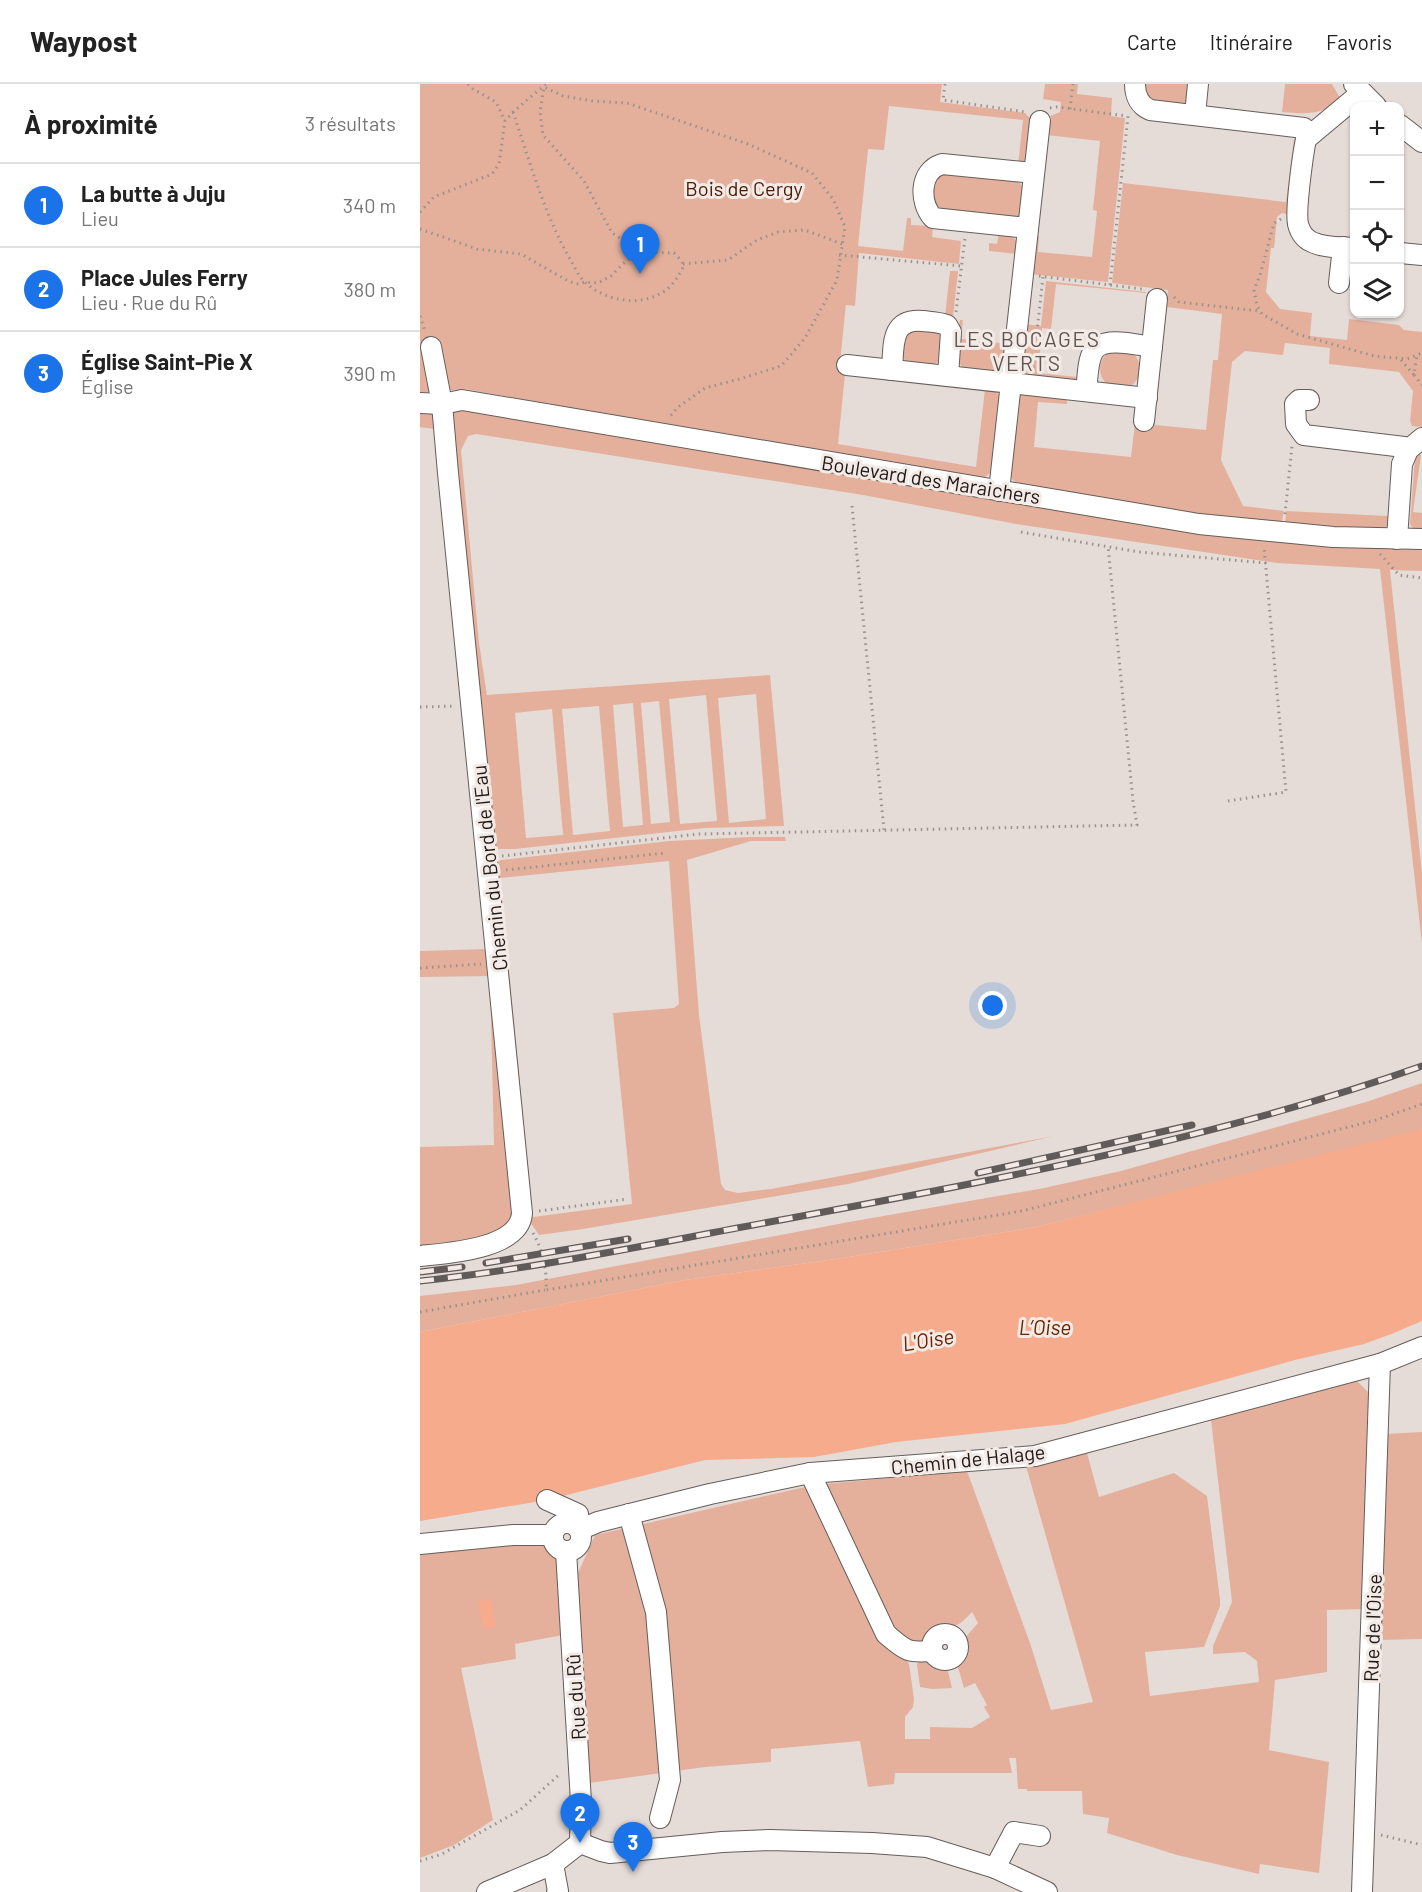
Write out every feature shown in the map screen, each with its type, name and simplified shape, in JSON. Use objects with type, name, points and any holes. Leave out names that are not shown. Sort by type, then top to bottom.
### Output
[{"type":"street","points":[[1135,84],[1136,92],[1145,108],[1150,110],[1304,128],[1310,134]]},
{"type":"street","points":[[1195,116],[1198,84]]},
{"type":"street","points":[[1339,283],[1349,248],[1311,242],[1302,233],[1298,218],[1305,145],[1310,134],[1357,88],[1372,102]]},
{"type":"street","points":[[999,490],[1040,121]]},
{"type":"street","points":[[1404,128],[1422,142]]},
{"type":"street","points":[[1028,228],[933,218],[926,209],[925,179],[933,167],[942,164],[1034,173]]},
{"type":"street","points":[[1404,253],[1422,255]]},
{"type":"street","points":[[1144,421],[1157,299]]},
{"type":"street","points":[[892,370],[894,340],[900,326],[915,320],[938,322],[950,328],[951,332],[948,376]]},
{"type":"street","points":[[1086,390],[1092,355],[1101,345],[1113,343],[1152,347]]},
{"type":"street","name":"Chemin du Bord de l'Eau","points":[[431,347],[442,404],[522,1217]]},
{"type":"street","points":[[847,365],[1147,398]]},
{"type":"street","name":"Boulevard des Maraichers","points":[[420,403],[442,404],[462,400],[1198,524],[1333,537],[1422,539]]},
{"type":"street","points":[[1309,400],[1296,402],[1295,420],[1302,433],[1309,436],[1404,447],[1415,444]]},
{"type":"street","points":[[1397,539],[1400,473],[1402,464],[1415,444]]},
{"type":"street","points":[[420,1256],[473,1248],[500,1240],[516,1229],[522,1217]]},
{"type":"street","name":"Chemin de Halage","points":[[577,1527],[710,1494],[810,1473],[1035,1456],[1380,1364],[1422,1347]]},
{"type":"street","name":"Rue de l'Oise","points":[[1362,1892],[1380,1364]]},
{"type":"street","points":[[810,1473],[886,1634],[905,1650],[932,1651]]},
{"type":"street","points":[[548,1500],[578,1514],[577,1527],[580,1543],[574,1549],[566,1551],[557,1547],[553,1539],[554,1530],[566,1522],[577,1527]]},
{"type":"street","points":[[629,1514],[656,1612],[670,1780],[660,1818]]},
{"type":"street","points":[[420,1544],[513,1535],[553,1535]]},
{"type":"street","name":"Rue du Rû","points":[[566,1551],[579,1759],[580,1843]]},
{"type":"street","points":[[995,1868],[1014,1832],[1040,1836]]},
{"type":"street","points":[[487,1892],[553,1864],[580,1843],[610,1852],[770,1840],[927,1847],[995,1868],[1047,1892]]},
{"type":"street","points":[[553,1864],[557,1892]]},
{"type":"path","points":[[420,212],[434,197],[492,174],[499,164],[505,121],[496,102],[468,84]]},
{"type":"path","points":[[943,100],[945,84]]},
{"type":"path","points":[[1070,109],[1073,84]]},
{"type":"path","points":[[505,121],[545,85]]},
{"type":"path","points":[[545,85],[563,96],[627,104],[748,144],[812,173],[834,199],[844,227],[837,280],[805,338],[781,366],[705,388],[671,413],[665,434]]},
{"type":"path","points":[[545,85],[540,111],[543,135],[584,181],[612,233],[642,252]]},
{"type":"path","points":[[420,229],[477,249],[521,254],[568,281],[578,284],[585,282],[598,283],[610,276],[627,260],[642,252],[674,253],[683,264],[683,268],[672,287],[652,297],[630,302],[603,296],[585,282],[562,244],[540,193],[513,112]]},
{"type":"path","points":[[1110,285],[1128,116]]},
{"type":"path","points":[[1298,218],[1285,217],[1274,223],[1254,290],[1258,310],[1275,323],[1297,334],[1374,356],[1400,359],[1422,353]]},
{"type":"path","points":[[950,328],[955,321],[967,221]]},
{"type":"path","points":[[683,264],[728,260],[757,240],[778,232],[804,230],[842,244]]},
{"type":"path","points":[[840,255],[962,266]]},
{"type":"path","points":[[1031,384],[1043,277]]},
{"type":"path","points":[[1414,375],[1417,355]]},
{"type":"path","points":[[1400,359],[1422,385]]},
{"type":"path","points":[[1282,532],[1293,442],[1297,427]]},
{"type":"path","points":[[852,506],[884,830]]},
{"type":"path","points":[[1228,801],[1286,792],[1266,563],[1261,530]]},
{"type":"path","points":[[1021,532],[1139,552],[1266,563]]},
{"type":"path","points":[[1375,538],[1380,554],[1399,574],[1422,578]]},
{"type":"path","points":[[488,865],[699,834],[1137,825],[1108,546]]},
{"type":"path","points":[[420,707],[472,705]]},
{"type":"path","points":[[488,865],[665,853]]},
{"type":"path","points":[[420,968],[498,963]]},
{"type":"path","points":[[420,1312],[1022,1211],[1376,1120],[1422,1104]]},
{"type":"path","points":[[546,1290],[541,1247],[522,1217],[628,1199]]},
{"type":"path","points":[[420,1861],[442,1854],[520,1810],[579,1759]]},
{"type":"path","points":[[1364,1832],[1422,1845]]},
{"type":"green space","name":"Bois de Cergy","points":[[420,84],[942,84],[940,102],[1025,113],[1031,119],[1029,164],[1018,165],[1023,120],[889,106],[884,150],[868,149],[858,246],[903,251],[907,218],[911,218],[911,225],[933,226],[932,237],[961,241],[959,264],[859,253],[855,306],[846,305],[839,373],[845,374],[838,444],[976,467],[985,389],[1000,395],[992,472],[983,478],[808,450],[465,389],[420,393]]},
{"type":"green space","points":[[1045,84],[1078,84],[1077,94],[1112,98],[1111,116],[1125,118],[1108,282],[1029,274],[1033,235],[1039,236],[1038,252],[1092,257],[1097,211],[1093,210],[1100,141],[1046,135],[1048,117],[1060,112],[1061,102],[1043,99]]},
{"type":"green space","points":[[1143,84],[1193,84],[1187,103],[1183,106],[1149,102]]},
{"type":"green space","points":[[1285,84],[1332,84],[1340,98],[1321,111],[1282,112]]},
{"type":"green space","points":[[1294,139],[1299,140],[1290,215],[1282,213],[1277,217],[1266,292],[1280,309],[1312,313],[1310,336],[1347,340],[1349,319],[1399,325],[1404,330],[1422,332],[1422,427],[1412,426],[1410,421],[1413,391],[1399,372],[1329,364],[1330,348],[1285,343],[1283,355],[1245,351],[1232,362],[1221,460],[1243,506],[1284,511],[1281,526],[1190,514],[1018,485],[1009,473],[1019,394],[1033,391],[1067,395],[1067,404],[1038,402],[1034,447],[1131,457],[1135,423],[1206,430],[1213,360],[1218,360],[1222,314],[1167,307],[1168,290],[1112,283],[1123,183],[1286,202]]},
{"type":"green space","points":[[942,172],[1017,180],[1024,188],[1021,215],[1016,218],[942,213],[930,201],[931,184]]},
{"type":"green space","points":[[999,232],[1014,239],[1018,244],[1019,254],[989,251],[989,243],[997,244]]},
{"type":"green space","points":[[950,271],[958,271],[953,317],[945,316]]},
{"type":"green space","points":[[1046,281],[1146,292],[1056,284],[1051,329],[1042,328],[1038,373],[1077,377],[1075,383],[1027,377],[1020,367],[1024,324],[1041,326]]},
{"type":"green space","points":[[960,320],[963,320],[961,339],[1009,344],[1006,361],[1000,371],[996,373],[963,368],[957,351]]},
{"type":"green space","points":[[917,326],[937,330],[943,338],[940,361],[931,366],[907,363],[901,355],[899,341]]},
{"type":"green space","points":[[1120,349],[1128,350],[1134,355],[1139,361],[1139,377],[1134,383],[1128,388],[1120,389],[1112,388],[1106,383],[1101,377],[1100,369],[1101,361],[1106,355],[1112,350]]},
{"type":"green space","points":[[420,407],[433,411],[516,1216],[504,1233],[420,1253],[420,1147],[494,1145],[490,976],[420,977],[420,951],[488,949],[434,429],[420,427]]},
{"type":"green space","points":[[457,408],[1422,546],[1422,571],[1390,570],[1422,873],[1422,944],[1380,569],[1277,563],[1016,524],[863,495],[476,434],[468,436],[461,450],[479,643],[487,695],[770,675],[784,826],[705,828],[515,849],[494,849],[450,426],[453,413]],"holes":[[[756,694],[766,819],[729,823],[718,698]],[[706,695],[717,821],[680,824],[669,699]],[[659,701],[670,822],[651,824],[641,703]],[[633,703],[643,825],[623,827],[613,705]],[[599,706],[610,831],[573,835],[562,709]],[[552,709],[563,835],[526,838],[515,713]]]},
{"type":"green space","points":[[1418,454],[1421,455],[1413,512],[1422,513],[1422,532],[1415,531],[1410,524],[1415,457]]},
{"type":"green space","points":[[1286,511],[1388,516],[1388,525],[1384,529],[1285,526]]},
{"type":"green space","points":[[785,837],[786,841],[751,841],[687,860],[699,1015],[721,1184],[725,1190],[738,1193],[771,1189],[1054,1136],[848,1184],[539,1235],[528,1219],[495,863],[501,860],[669,841]],"holes":[[[669,861],[679,1004],[674,1008],[613,1013],[632,1204],[533,1217],[500,878]]]},
{"type":"green space","points":[[1422,1083],[1422,1129],[1413,1133],[1036,1227],[685,1280],[420,1332],[420,1296],[516,1285],[1044,1188],[1121,1171],[1366,1102]]},
{"type":"green space","points":[[1357,1381],[1372,1396],[1366,1609],[1327,1610],[1327,1672],[1275,1680],[1269,1750],[1329,1762],[1319,1873],[1260,1864],[1259,1874],[1177,1855],[1107,1833],[1109,1818],[1083,1814],[1082,1791],[1018,1789],[1016,1758],[1009,1758],[1012,1773],[895,1773],[894,1784],[868,1787],[860,1741],[771,1749],[771,1762],[705,1767],[589,1783],[574,1582],[595,1535],[805,1487],[909,1664],[914,1699],[913,1707],[905,1717],[905,1739],[930,1739],[930,1727],[972,1728],[990,1717],[984,1707],[987,1705],[975,1683],[964,1688],[957,1664],[964,1652],[964,1639],[978,1623],[972,1612],[957,1625],[934,1631],[925,1645],[895,1636],[824,1484],[967,1471],[1030,1643],[1051,1710],[1093,1702],[1026,1466],[1087,1453],[1099,1497],[1174,1473],[1207,1496],[1220,1606],[1204,1647],[1145,1652],[1150,1696],[1259,1682],[1257,1661],[1245,1652],[1213,1654],[1213,1646],[1232,1602],[1211,1420]]},
{"type":"green space","points":[[1422,1432],[1422,1639],[1380,1640],[1386,1434]]},
{"type":"green space","points":[[541,1543],[557,1561],[563,1635],[515,1644],[516,1659],[461,1668],[493,1820],[454,1845],[420,1858],[420,1554]]},
{"type":"green space","points":[[920,1660],[947,1667],[952,1688],[920,1687],[917,1664]]},
{"type":"water","name":"L’Oise","points":[[1422,1129],[1422,1321],[1394,1333],[1364,1344],[1295,1360],[1065,1424],[896,1442],[814,1457],[705,1460],[547,1500],[420,1521],[420,1332],[685,1280],[1036,1227]]},
{"type":"water","points":[[491,1599],[496,1627],[483,1629],[478,1601]]},
{"type":"railway","points":[[420,1281],[512,1269],[603,1253],[866,1204],[1107,1155],[1266,1115],[1422,1066]]},
{"type":"railway","points":[[978,1173],[1192,1125]]},
{"type":"railway","points":[[486,1263],[628,1239]]},
{"type":"railway","points":[[420,1272],[462,1267]]},
{"type":"place","name":"La butte à Juju","points":[[640,274]]},
{"type":"place","name":"Place Jules Ferry","points":[[580,1843]]},
{"type":"place","name":"Église Saint-Pie X","points":[[633,1872]]},
{"type":"district","name":"LES BOCAGES VERTS","points":[[1027,350]]},
{"type":"water label","name":"L'Oise","points":[[928,1339]]}]
